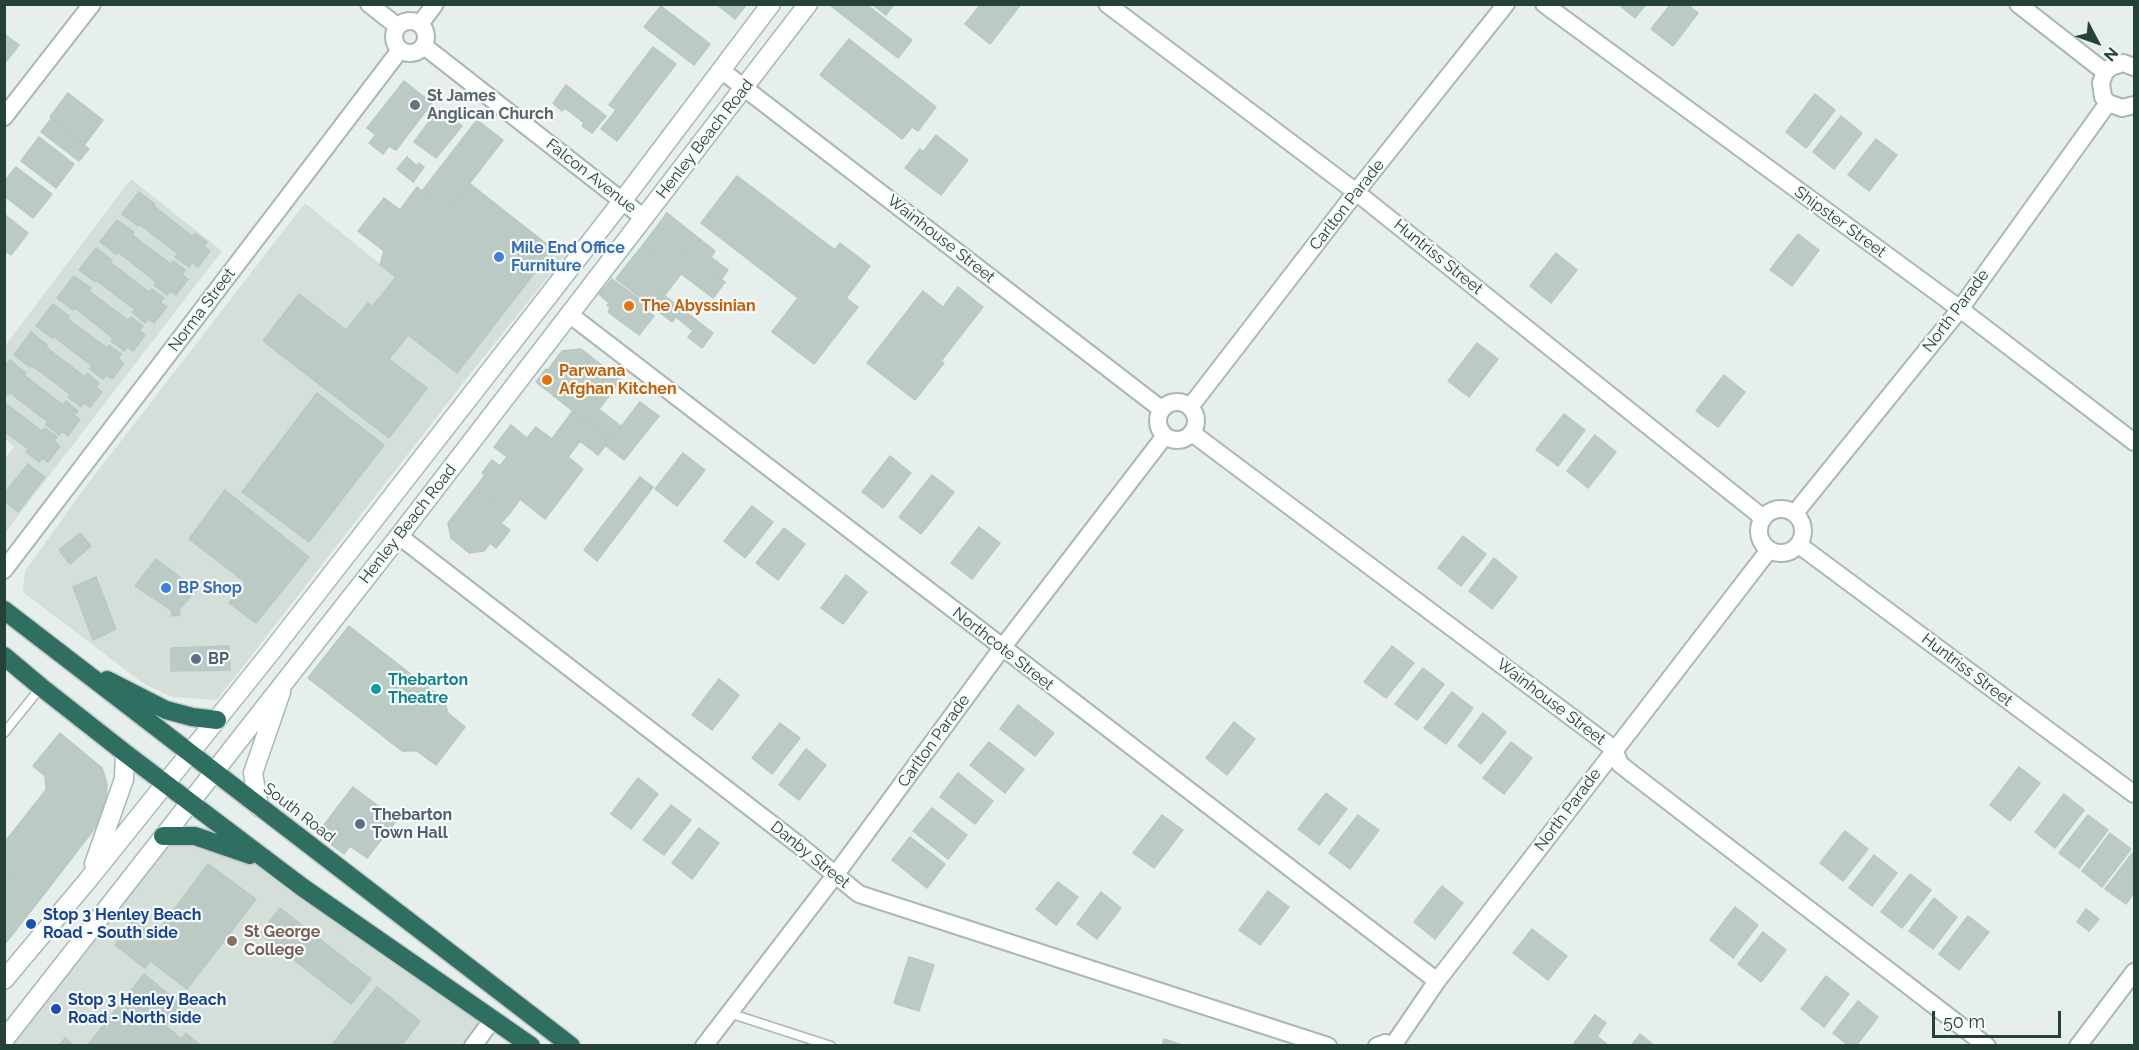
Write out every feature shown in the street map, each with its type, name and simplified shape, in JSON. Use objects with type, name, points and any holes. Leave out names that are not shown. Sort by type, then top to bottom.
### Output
[{"type":"highway","name":"South Road","points":[[4,610],[571,1046]]},
{"type":"highway","points":[[4,656],[125,753],[271,863],[531,1046]]},
{"type":"highway","points":[[75,666],[160,708],[184,715],[217,720]]},
{"type":"highway","points":[[163,836],[195,836],[271,863]]},
{"type":"highway","points":[[494,1019],[509,999]]},
{"type":"main road","name":"Henley Beach Road","points":[[4,980],[217,720],[623,200],[771,4]]},
{"type":"main road","name":"Henley Beach Road","points":[[4,1040],[399,536],[808,4]]},
{"type":"main road","points":[[259,807],[253,773],[286,679]]},
{"type":"main road","points":[[88,880],[124,779],[125,753]]},
{"type":"street","points":[[4,117],[92,4]]},
{"type":"street","points":[[369,4],[397,26]]},
{"type":"street","points":[[420,24],[435,4]]},
{"type":"street","name":"Huntriss Street","points":[[1107,4],[1356,192],[1762,517]]},
{"type":"street","name":"Carlton Parade","points":[[1190,406],[1506,4]]},
{"type":"street","name":"Shipster Street","points":[[1544,4],[1960,309],[2134,442]]},
{"type":"street","points":[[2018,4],[2105,72]]},
{"type":"street","points":[[406,21],[416,21],[426,32],[424,46],[410,53],[400,50],[394,41],[397,26],[406,21]]},
{"type":"street","name":"Falcon Avenue","points":[[424,46],[644,218]]},
{"type":"street","name":"Norma Street","points":[[4,570],[400,50]]},
{"type":"street","points":[[2134,67],[2123,63],[2111,67],[2105,72],[2101,83],[2103,97],[2108,103],[2122,108],[2134,105]]},
{"type":"street","name":"Wainhouse Street","points":[[721,70],[1161,409]]},
{"type":"street","name":"North Parade","points":[[1795,513],[1960,309],[2108,103]]},
{"type":"street","name":"Northcote Street","points":[[570,314],[1437,981]]},
{"type":"street","points":[[1181,402],[1190,406],[1196,415],[1196,424],[1192,434],[1174,441],[1164,436],[1158,429],[1157,418],[1161,409],[1170,403],[1181,402]]},
{"type":"street","name":"Wainhouse Street","points":[[1192,434],[1614,749],[1620,764],[1630,772],[1987,1046]]},
{"type":"street","name":"Carlton Parade","points":[[704,1046],[836,874],[1002,648],[1164,436]]},
{"type":"street","points":[[1786,508],[1795,513],[1801,519],[1804,531],[1799,545],[1793,550],[1780,554],[1769,550],[1761,542],[1758,528],[1762,517],[1773,509],[1786,508]]},
{"type":"street","name":"Danby Street","points":[[399,536],[859,894],[1329,1046]]},
{"type":"street","name":"Huntriss Street","points":[[1799,545],[2134,794]]},
{"type":"street","name":"North Parade","points":[[1395,1045],[1437,981],[1769,550]]},
{"type":"street","points":[[2078,1046],[2134,972]]},
{"type":"street","points":[[473,1046],[494,1019]]},
{"type":"street","points":[[1377,1046],[1385,1043],[1395,1045]]},
{"type":"lane","points":[[4,733],[41,687]]},
{"type":"lane","points":[[729,1013],[831,1046]]},
{"type":"shaded area","points":[[131,179],[222,251],[5,533],[5,459],[14,447],[5,439],[4,347]]},
{"type":"shaded area","points":[[469,183],[553,249],[568,252],[466,379],[217,700],[173,697],[144,684],[23,592],[25,571],[83,490],[305,203],[380,264],[384,251],[358,231],[384,198],[400,210],[417,187],[448,211]]},
{"type":"shaded area","name":"St George College","points":[[163,836],[271,863],[493,1019],[473,1046],[5,1046]]},
{"type":"building","points":[[716,4],[747,4],[735,19]]},
{"type":"building","points":[[833,4],[866,4],[912,40],[898,58],[831,6]]},
{"type":"building","points":[[872,4],[894,4],[886,15]]},
{"type":"building","points":[[981,4],[1021,4],[990,44],[965,24]]},
{"type":"building","points":[[1618,4],[1646,4],[1635,18]]},
{"type":"building","points":[[1671,4],[1687,4],[1698,13],[1673,46],[1651,29]]},
{"type":"building","points":[[661,6],[710,44],[694,65],[644,27]]},
{"type":"building","points":[[4,34],[19,45],[4,64]]},
{"type":"building","points":[[849,39],[936,107],[918,131],[912,127],[902,139],[820,75]]},
{"type":"building","points":[[653,47],[676,64],[617,141],[601,129],[616,110],[609,105]]},
{"type":"building","points":[[404,81],[432,103],[396,150],[389,146],[383,154],[369,143],[376,135],[367,128]]},
{"type":"building","points":[[566,85],[606,116],[592,133],[582,126],[584,123],[565,108],[562,111],[553,103]]},
{"type":"building","points":[[68,93],[103,120],[85,144],[50,117]]},
{"type":"building","points":[[1815,94],[1835,110],[1806,148],[1786,132]]},
{"type":"building","points":[[439,108],[462,126],[436,158],[414,142]]},
{"type":"building","points":[[1841,116],[1862,133],[1834,169],[1813,152]]},
{"type":"building","points":[[51,119],[89,149],[79,161],[41,132]]},
{"type":"building","points":[[477,120],[503,140],[448,211],[422,191]]},
{"type":"building","points":[[936,135],[968,160],[941,195],[905,168],[920,149],[923,152]]},
{"type":"building","points":[[39,137],[74,164],[56,188],[21,161]]},
{"type":"building","points":[[1876,139],[1897,155],[1869,191],[1848,175]]},
{"type":"building","points":[[407,157],[417,166],[419,163],[424,167],[413,182],[397,169]]},
{"type":"building","points":[[16,167],[52,194],[33,218],[4,196],[4,182]]},
{"type":"building","points":[[737,176],[835,250],[840,243],[870,266],[846,298],[858,307],[814,364],[772,332],[798,298],[701,223]]},
{"type":"building","points":[[469,183],[553,249],[457,373],[372,307],[396,277],[380,265],[384,251],[358,231],[384,198],[400,210],[417,187],[448,211]]},
{"type":"building","points":[[139,192],[192,236],[195,233],[207,242],[204,246],[210,251],[198,267],[192,262],[189,267],[175,257],[178,254],[122,214]]},
{"type":"building","points":[[667,213],[715,251],[711,257],[728,270],[721,279],[655,229]]},
{"type":"building","points":[[4,214],[28,233],[11,255],[4,250]]},
{"type":"building","points":[[117,220],[134,232],[132,235],[171,264],[173,261],[185,270],[182,275],[188,279],[176,295],[170,291],[167,295],[154,285],[156,282],[118,252],[116,254],[100,242]]},
{"type":"building","points":[[655,229],[725,282],[713,298],[643,245]]},
{"type":"building","points":[[1798,234],[1819,250],[1792,286],[1770,270]]},
{"type":"building","points":[[643,245],[681,274],[664,296],[626,266]]},
{"type":"building","points":[[96,248],[112,260],[110,262],[149,292],[152,289],[164,298],[160,302],[167,307],[154,323],[148,319],[145,323],[132,312],[135,310],[79,270]]},
{"type":"building","points":[[1556,253],[1577,270],[1551,303],[1530,286]]},
{"type":"building","points":[[626,266],[713,333],[702,348],[688,337],[693,331],[676,317],[672,322],[616,279]]},
{"type":"building","points":[[74,276],[91,288],[89,291],[128,320],[131,317],[143,326],[139,330],[145,335],[133,351],[127,347],[124,351],[111,341],[113,338],[75,308],[73,310],[57,298]]},
{"type":"building","name":"The Abyssinian","points":[[612,279],[650,307],[648,310],[654,316],[639,335],[608,312],[609,303],[599,294]]},
{"type":"building","points":[[958,287],[983,307],[941,361],[944,363],[915,400],[867,363],[923,291],[943,307]]},
{"type":"building","points":[[299,294],[346,330],[368,303],[408,335],[389,359],[427,388],[389,438],[263,341]]},
{"type":"building","points":[[53,304],[69,316],[68,319],[107,348],[109,345],[121,354],[118,359],[124,363],[112,379],[106,375],[103,379],[90,369],[92,366],[36,326]]},
{"type":"building","points":[[31,332],[47,345],[46,347],[85,377],[87,373],[99,383],[96,387],[102,392],[90,407],[84,403],[81,407],[68,397],[70,394],[14,355]]},
{"type":"building","points":[[1477,343],[1498,359],[1469,397],[1448,381]]},
{"type":"building","points":[[581,349],[621,380],[599,409],[548,370],[562,351]]},
{"type":"building","points":[[10,360],[26,373],[24,375],[63,405],[66,401],[78,411],[74,415],[80,419],[68,436],[63,431],[59,435],[46,425],[48,422],[10,393],[8,395],[4,392],[4,367]]},
{"type":"building","points":[[546,369],[621,426],[611,441],[536,382]]},
{"type":"building","points":[[1724,375],[1745,392],[1718,427],[1696,411]]},
{"type":"building","points":[[317,393],[384,445],[309,542],[242,492]]},
{"type":"building","points":[[4,402],[42,431],[45,428],[57,437],[54,441],[60,446],[48,462],[42,458],[39,462],[26,452],[28,449],[4,431]]},
{"type":"building","points":[[640,402],[659,416],[624,460],[606,446]]},
{"type":"building","points":[[572,412],[609,441],[598,455],[580,441],[568,457],[583,469],[545,519],[520,499],[510,513],[476,487],[485,475],[482,473],[492,460],[500,466],[507,457],[494,447],[511,425],[527,438],[536,427],[552,439]]},
{"type":"building","points":[[1564,414],[1585,430],[1558,466],[1536,450]]},
{"type":"building","points":[[1595,435],[1616,452],[1588,488],[1567,471]]},
{"type":"building","points":[[683,453],[705,470],[677,506],[655,489]]},
{"type":"building","points":[[890,456],[911,473],[883,508],[862,492]]},
{"type":"building","points":[[28,464],[45,477],[18,512],[4,501],[4,494]]},
{"type":"building","points":[[932,475],[954,492],[921,534],[899,517]]},
{"type":"building","points":[[640,477],[653,487],[597,561],[584,550]]},
{"type":"building","points":[[476,487],[510,513],[501,523],[510,530],[496,548],[490,543],[484,551],[469,553],[451,538],[448,523]]},
{"type":"building","points":[[225,490],[309,557],[256,623],[229,603],[245,582],[189,539]]},
{"type":"building","points":[[752,506],[773,522],[745,558],[724,541]]},
{"type":"building","points":[[979,527],[1000,543],[972,579],[951,563]]},
{"type":"building","points":[[784,528],[805,544],[778,580],[756,563]]},
{"type":"building","points":[[80,533],[91,546],[70,564],[59,550]]},
{"type":"building","points":[[1463,536],[1486,554],[1461,586],[1438,568]]},
{"type":"building","points":[[1494,558],[1517,577],[1492,609],[1469,591]]},
{"type":"building","name":"BP Shop","points":[[156,559],[197,590],[179,609],[180,615],[172,616],[171,610],[135,586]]},
{"type":"building","points":[[846,575],[867,592],[843,624],[821,608]]},
{"type":"building","points":[[96,577],[116,629],[93,640],[73,587]]},
{"type":"building","name":"Thebarton Theatre","points":[[349,626],[444,700],[448,713],[465,727],[436,765],[417,751],[402,751],[308,678]]},
{"type":"building","points":[[229,646],[230,670],[171,671],[171,648]]},
{"type":"building","points":[[1392,646],[1414,663],[1386,698],[1364,682]]},
{"type":"building","points":[[1423,668],[1444,684],[1417,720],[1395,704]]},
{"type":"building","points":[[719,679],[739,695],[712,730],[692,715]]},
{"type":"building","points":[[1452,692],[1473,708],[1446,744],[1424,728]]},
{"type":"building","points":[[1018,705],[1054,733],[1035,756],[1000,729]]},
{"type":"building","points":[[1483,713],[1506,732],[1481,764],[1458,746]]},
{"type":"building","points":[[1234,722],[1255,739],[1227,775],[1206,758]]},
{"type":"building","points":[[780,723],[800,738],[772,774],[752,758]]},
{"type":"building","points":[[60,733],[102,768],[107,784],[106,802],[95,828],[41,898],[4,869],[4,843],[46,790],[45,776],[33,766]]},
{"type":"building","points":[[989,742],[1024,769],[1005,793],[970,765]]},
{"type":"building","points":[[1511,742],[1532,758],[1504,794],[1483,778]]},
{"type":"building","points":[[806,749],[826,765],[799,800],[779,785]]},
{"type":"building","points":[[2019,767],[2040,783],[2010,821],[1990,805]]},
{"type":"building","points":[[958,773],[993,801],[975,824],[940,797]]},
{"type":"building","points":[[638,778],[658,794],[631,829],[611,814]]},
{"type":"building","points":[[353,787],[397,820],[367,858],[350,846],[344,854],[325,840],[331,832],[323,826]]},
{"type":"building","points":[[1326,793],[1347,809],[1319,845],[1298,829]]},
{"type":"building","points":[[2064,794],[2084,810],[2055,848],[2035,832]]},
{"type":"building","points":[[671,805],[691,820],[664,855],[643,840]]},
{"type":"building","points":[[932,808],[967,835],[948,859],[913,831]]},
{"type":"building","points":[[1162,815],[1183,830],[1154,868],[1133,853]]},
{"type":"building","points":[[1358,815],[1379,830],[1350,869],[1329,853]]},
{"type":"building","points":[[2088,815],[2108,830],[2079,868],[2059,853]]},
{"type":"building","points":[[699,828],[719,843],[692,879],[672,863]]},
{"type":"building","points":[[1845,831],[1868,849],[1843,881],[1820,863]]},
{"type":"building","points":[[2110,833],[2131,849],[2102,887],[2082,871]]},
{"type":"building","points":[[910,837],[945,864],[927,888],[892,860]]},
{"type":"building","points":[[2134,851],[2134,893],[2126,904],[2105,889]]},
{"type":"building","points":[[1874,855],[1897,873],[1872,906],[1849,888]]},
{"type":"building","points":[[208,864],[256,899],[187,989],[150,961],[145,968],[115,945],[133,921],[154,937]]},
{"type":"building","points":[[4,869],[41,898],[4,945]]},
{"type":"building","points":[[1910,874],[1931,890],[1902,928],[1881,912]]},
{"type":"building","points":[[1058,882],[1078,897],[1056,925],[1036,909]]},
{"type":"building","points":[[1442,886],[1463,903],[1435,939],[1414,922]]},
{"type":"building","points":[[1268,891],[1289,907],[1260,945],[1239,930]]},
{"type":"building","points":[[1101,892],[1121,908],[1097,939],[1077,924]]},
{"type":"building","points":[[1934,898],[1957,917],[1933,949],[1909,931]]},
{"type":"building","points":[[1735,907],[1758,925],[1733,958],[1710,940]]},
{"type":"building","points":[[280,908],[371,979],[351,1004],[260,934]]},
{"type":"building","points":[[2086,909],[2099,919],[2089,931],[2077,922]]},
{"type":"building","points":[[1968,916],[1989,932],[1959,970],[1939,954]]},
{"type":"building","points":[[1532,929],[1567,956],[1548,980],[1513,953]]},
{"type":"building","points":[[1763,932],[1786,950],[1761,982],[1738,964]]},
{"type":"building","points":[[909,957],[934,965],[919,1011],[894,1003]]},
{"type":"building","points":[[144,974],[182,1005],[166,1026],[181,1039],[186,1033],[201,1046],[87,1046]]},
{"type":"building","points":[[1826,976],[1849,994],[1824,1027],[1801,1009]]},
{"type":"building","points":[[377,987],[420,1021],[401,1046],[331,1046]]},
{"type":"building","points":[[1858,1001],[1878,1017],[1856,1046],[1849,1046],[1833,1033]]},
{"type":"building","points":[[1595,1015],[1606,1023],[1597,1036],[1609,1046],[1572,1046]]},
{"type":"building","points":[[1640,1034],[1655,1046],[1631,1046]]},
{"type":"building","points":[[65,1038],[75,1046],[59,1046]]},
{"type":"building","points":[[1164,1039],[1185,1046],[1162,1046]]},
{"type":"place","name":"St James Anglican Church","points":[[415,105]]},
{"type":"place","name":"Mile End Office Furniture","points":[[499,257]]},
{"type":"place","name":"The Abyssinian","points":[[629,306]]},
{"type":"place","name":"Parwana Afghan Kitchen","points":[[547,380]]},
{"type":"place","name":"BP Shop","points":[[166,588]]},
{"type":"place","name":"BP","points":[[196,659]]},
{"type":"place","name":"Thebarton Theatre","points":[[376,689]]},
{"type":"place","name":"Thebarton Town Hall","points":[[360,824]]},
{"type":"place","name":"Stop 3 Henley Beach Road - South side","points":[[31,924]]},
{"type":"place","name":"St George College","points":[[232,941]]},
{"type":"place","name":"Stop 3 Henley Beach Road - North side","points":[[56,1009]]}]
